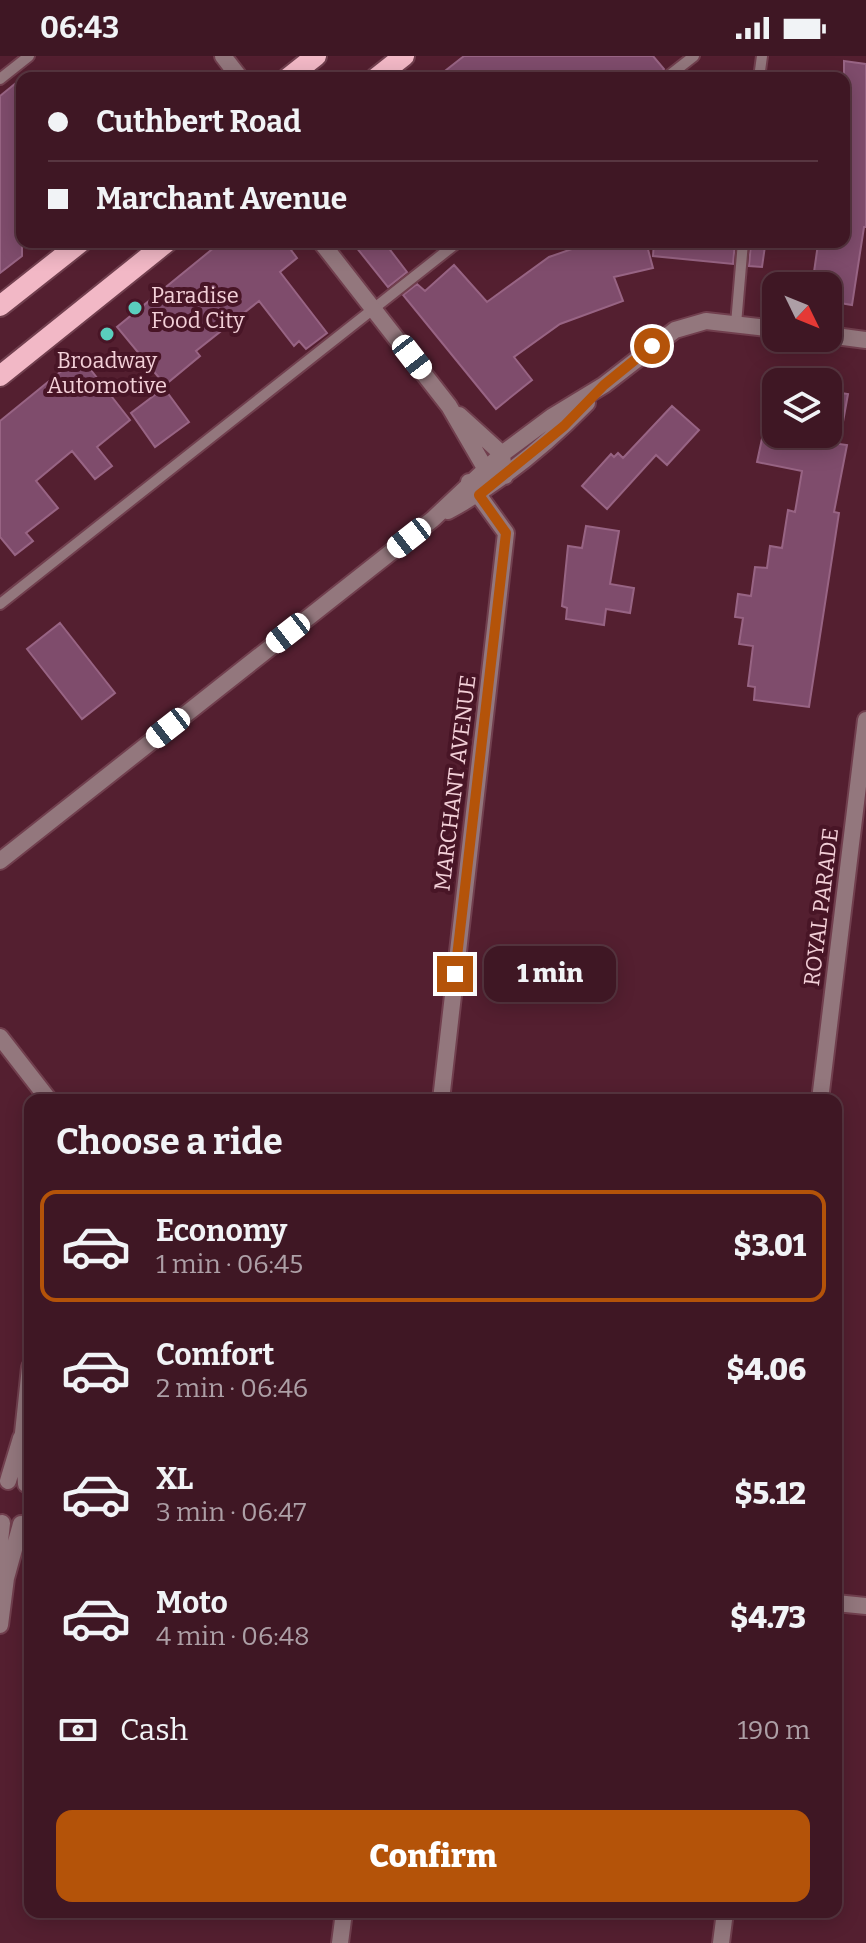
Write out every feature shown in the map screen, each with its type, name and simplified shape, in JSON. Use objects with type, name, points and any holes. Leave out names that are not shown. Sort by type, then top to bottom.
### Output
[{"type":"main road","points":[[296,72],[316,56]]},
{"type":"main road","points":[[384,72],[404,56]]},
{"type":"main road","points":[[0,306],[73,248]]},
{"type":"main road","points":[[0,376],[160,248]]},
{"type":"street","points":[[223,56],[235,72]]},
{"type":"street","points":[[326,248],[449,406],[485,468],[505,476]]},
{"type":"street","points":[[474,489],[485,468],[502,454],[553,416],[604,385],[675,330],[706,321],[762,327]]},
{"type":"street","points":[[842,337],[866,340]]},
{"type":"street","points":[[0,861],[433,519],[474,489],[505,476],[564,426],[604,385]]},
{"type":"street","points":[[449,406],[502,454],[505,476]]},
{"type":"street","name":"MARCHANT AVENUE","points":[[442,1094],[506,533],[474,489]]},
{"type":"street","name":"ROYAL PARADE","points":[[821,1094],[866,720]]},
{"type":"street","points":[[0,1037],[44,1094]]},
{"type":"street","points":[[24,1424],[24,1444]]},
{"type":"street","points":[[4,1484],[23,1433]]},
{"type":"street","points":[[4,1484],[18,1480],[24,1484]]},
{"type":"street","points":[[6,1578],[0,1541],[1,1522],[10,1526],[24,1521]]},
{"type":"street","points":[[0,1625],[6,1578],[24,1524]]},
{"type":"street","points":[[842,1604],[866,1606]]},
{"type":"street","points":[[340,1943],[343,1918]]},
{"type":"street","points":[[721,1943],[724,1918]]},
{"type":"lane","points":[[0,79],[29,56]]},
{"type":"lane","points":[[674,72],[694,56]]},
{"type":"lane","points":[[0,604],[450,248]]},
{"type":"lane","points":[[736,324],[742,248]]},
{"type":"building","points":[[464,56],[653,56],[664,69],[662,72],[444,72]]},
{"type":"building","points":[[844,61],[866,64],[866,227],[852,305],[842,303],[842,272],[814,272],[817,248],[850,248],[850,72],[844,72]]},
{"type":"building","points":[[16,83],[16,248],[22,248],[22,256],[0,273],[0,96]]},
{"type":"building","points":[[214,248],[290,248],[297,258],[280,272],[327,333],[306,349],[299,341],[294,346],[259,301],[196,351],[200,356],[165,385],[117,327]]},
{"type":"building","points":[[357,248],[389,248],[407,272],[388,287]]},
{"type":"building","points":[[575,248],[648,248],[653,268],[614,277],[623,301],[560,324],[514,357],[532,380],[496,409],[403,295],[417,284],[425,291],[454,265],[487,302],[549,257]]},
{"type":"building","points":[[654,248],[734,248],[733,264],[653,256]]},
{"type":"building","points":[[751,248],[765,248],[762,267],[749,266]]},
{"type":"building","points":[[80,356],[130,420],[97,447],[112,466],[95,479],[72,451],[36,481],[58,508],[26,533],[33,541],[15,555],[0,537],[0,421]]},
{"type":"building","points":[[164,388],[189,422],[155,447],[131,413]]},
{"type":"building","points":[[842,393],[848,394],[842,427]]},
{"type":"building","points":[[672,406],[699,430],[667,465],[656,455],[607,509],[582,486],[611,454],[614,457],[618,453],[623,458]]},
{"type":"building","points":[[762,439],[762,448],[842,448],[842,444],[847,445],[834,512],[839,513],[809,707],[754,700],[755,687],[748,686],[753,646],[739,644],[743,618],[735,617],[738,594],[751,596],[755,567],[767,568],[770,546],[782,548],[788,510],[795,512],[802,471],[757,462]]},
{"type":"building","points":[[586,526],[619,531],[610,584],[634,588],[630,613],[606,609],[604,625],[566,619],[567,608],[562,606],[568,546],[582,548]]},
{"type":"building","points":[[60,623],[115,693],[82,719],[27,649]]},
{"type":"place","name":"Paradise Food City","points":[[135,308]]},
{"type":"place","name":"Broadway Automotive","points":[[107,334]]},
{"type":"route","points":[[455,974],[506,533],[479,495],[564,426],[604,385],[652,346]]}]
